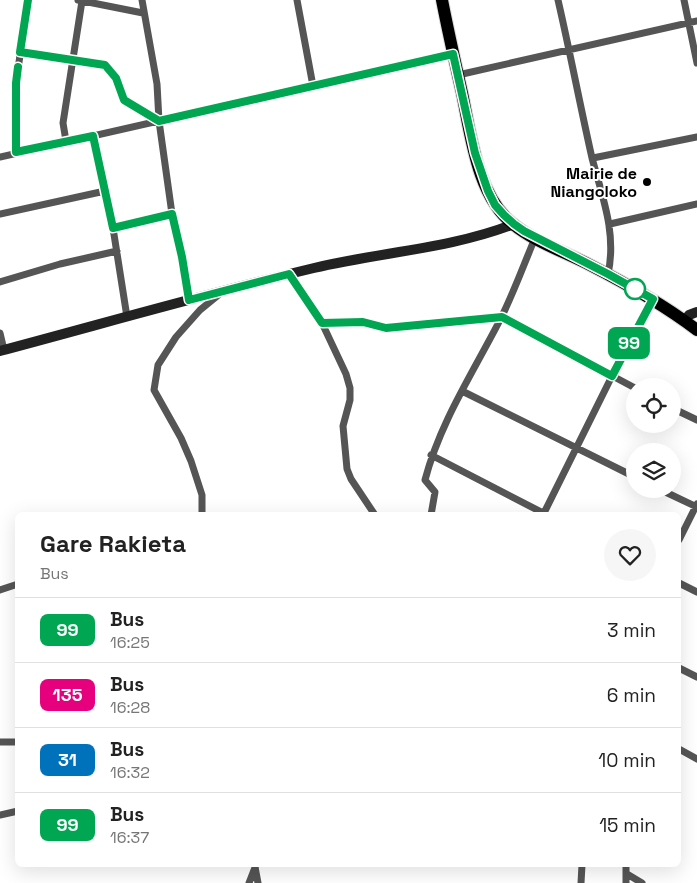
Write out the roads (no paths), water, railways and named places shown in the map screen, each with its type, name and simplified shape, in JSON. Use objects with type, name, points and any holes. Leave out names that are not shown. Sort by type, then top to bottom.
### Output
[{"type":"highway","points":[[442,0],[475,153],[488,191],[495,205],[514,224],[535,238],[608,274],[653,299],[697,330]]},
{"type":"main road","points":[[2,350],[289,274],[442,244],[514,224]]},
{"type":"main road","points":[[685,321],[689,315],[697,312]]},
{"type":"street","points":[[16,152],[16,83],[28,0]]},
{"type":"street","points":[[142,0],[157,84],[159,121],[172,214],[189,300]]},
{"type":"street","points":[[297,0],[313,86]]},
{"type":"street","points":[[558,0],[593,158],[610,224],[612,243],[611,263],[608,274]]},
{"type":"street","points":[[684,0],[697,63]]},
{"type":"street","points":[[66,141],[63,123],[74,59],[80,1],[143,14]]},
{"type":"street","points":[[458,75],[697,22]]},
{"type":"street","points":[[20,52],[105,65],[116,78],[124,100],[159,121]]},
{"type":"street","points":[[0,157],[453,54]]},
{"type":"street","points":[[93,136],[113,228],[127,316]]},
{"type":"street","points":[[593,158],[697,137]]},
{"type":"street","points":[[0,214],[105,191]]},
{"type":"street","points":[[610,224],[697,204]]},
{"type":"street","points":[[113,228],[172,214]]},
{"type":"street","points":[[432,512],[435,492],[425,480],[431,455],[462,391],[502,317],[535,238]]},
{"type":"street","points":[[0,282],[60,264],[117,251]]},
{"type":"street","points":[[289,274],[322,323],[346,374],[350,388],[350,400],[343,426],[347,468],[351,479],[373,512]]},
{"type":"street","points":[[201,512],[202,495],[191,461],[181,438],[154,390],[158,365],[176,337],[200,310],[222,292]]},
{"type":"street","points":[[546,512],[612,376],[653,299]]},
{"type":"street","points":[[322,323],[363,322],[386,328],[502,317],[626,383]]},
{"type":"street","points":[[0,333],[2,350]]},
{"type":"street","points":[[462,391],[626,473]]},
{"type":"street","points":[[681,412],[697,420]]},
{"type":"street","points":[[431,455],[541,512]]},
{"type":"street","points":[[679,498],[696,506],[681,536]]},
{"type":"street","points":[[681,584],[697,592]]},
{"type":"street","points":[[0,590],[15,585]]},
{"type":"street","points":[[681,669],[697,677]]},
{"type":"street","points":[[0,742],[15,742]]},
{"type":"street","points":[[681,750],[697,759]]},
{"type":"street","points":[[0,815],[15,812]]},
{"type":"street","points":[[249,883],[255,867]]},
{"type":"street","points":[[255,867],[258,883]]},
{"type":"street","points":[[582,867],[582,883]]},
{"type":"street","points":[[626,867],[626,883]]},
{"type":"street","points":[[627,874],[642,883]]},
{"type":"place","name":"Mairie de Niangoloko","points":[[647,182]]}]
